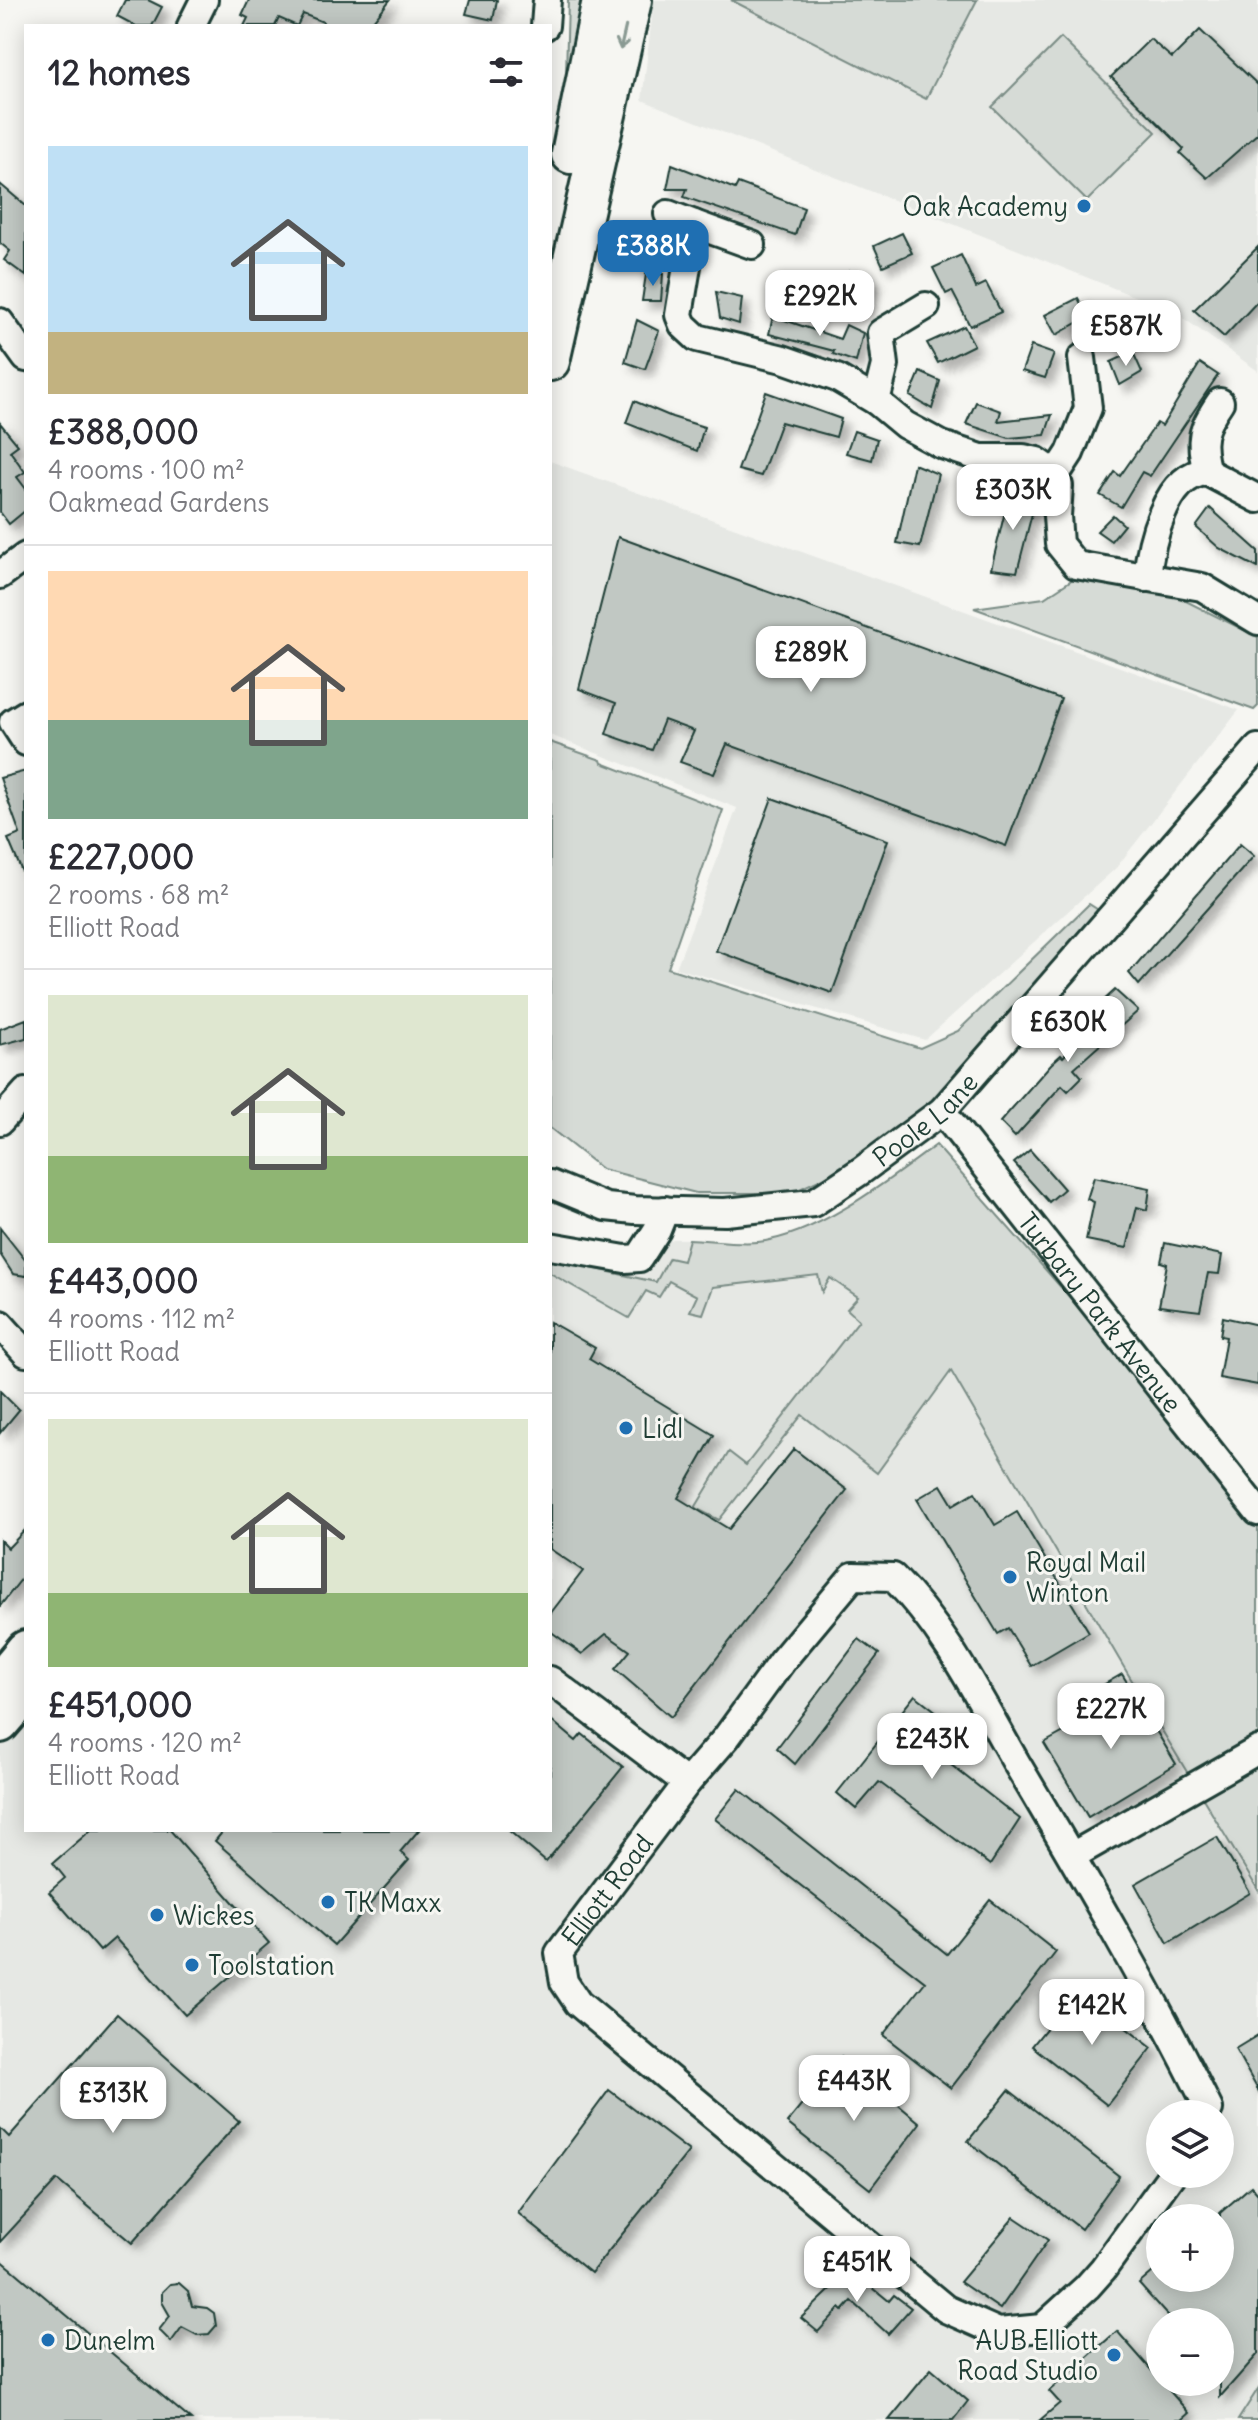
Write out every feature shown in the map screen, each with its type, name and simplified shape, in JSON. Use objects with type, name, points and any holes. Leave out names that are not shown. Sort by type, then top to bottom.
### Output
[{"type":"highway","points":[[552,247],[602,0]]},
{"type":"highway","points":[[552,352],[632,0]]},
{"type":"highway","points":[[0,1681],[24,1652]]},
{"type":"highway","points":[[0,1723],[24,1695]]},
{"type":"street","points":[[192,24],[204,0]]},
{"type":"street","points":[[545,24],[547,0]]},
{"type":"street","points":[[668,214],[752,245]]},
{"type":"street","points":[[694,224],[679,315],[689,332],[697,338],[783,359],[837,378],[876,401],[905,425],[942,445],[981,458],[1037,461],[1055,476],[1060,496],[1057,533],[1065,553],[1076,565],[1202,587],[1258,621]]},
{"type":"street","points":[[876,401],[885,365],[881,333],[926,306]]},
{"type":"street","points":[[1055,476],[1070,453],[1088,408],[1082,358]]},
{"type":"street","points":[[1207,472],[1203,458],[1203,430],[1220,402]]},
{"type":"street","points":[[1147,578],[1156,528],[1173,494],[1186,479],[1207,472],[1258,499]]},
{"type":"street","points":[[0,575],[24,557]]},
{"type":"street","name":"Poole Lane","points":[[552,1184],[606,1207],[725,1212],[813,1203],[942,1111],[1255,758]]},
{"type":"street","points":[[0,1121],[24,1094]]},
{"type":"street","name":"Turbary Park Avenue","points":[[942,1111],[1258,1512]]},
{"type":"street","points":[[552,1246],[625,1259],[639,1258],[657,1230],[665,1210]]},
{"type":"street","points":[[0,1324],[24,1351]]},
{"type":"street","name":"Elliott Road","points":[[1162,2188],[1103,2269],[1042,2328],[998,2332],[946,2309],[578,2003],[564,1982],[559,1953],[782,1661],[853,1576],[893,1577],[916,1601],[960,1666],[1072,1856],[1204,2100]]},
{"type":"street","points":[[552,1682],[687,1783]]},
{"type":"street","points":[[1072,1856],[1258,1750]]},
{"type":"shaded area","points":[[568,0],[588,0],[565,111]]},
{"type":"shaded area","name":"Oak Academy","points":[[654,0],[1258,0],[1258,371],[1176,313],[642,100]]},
{"type":"shaded area","points":[[731,0],[977,0],[926,99]]},
{"type":"shaded area","points":[[1061,38],[1156,132],[1087,201],[992,107]]},
{"type":"shaded area","points":[[552,462],[1239,710],[1116,868],[925,1040],[676,968],[737,808],[552,736]]},
{"type":"shaded area","points":[[1073,579],[1174,595],[1258,637],[1258,706],[1254,710],[974,608],[1044,598]]},
{"type":"shaded area","points":[[552,743],[723,810],[668,968],[920,1048],[958,1031],[1089,904],[1103,913],[964,1070],[926,1107],[830,1175],[791,1193],[696,1193],[602,1169],[552,1130]]},
{"type":"shaded area","points":[[936,1145],[1258,1512],[1258,1890],[951,1371],[877,1473],[802,1415],[719,1520],[695,1508],[729,1452],[746,1465],[859,1320],[847,1309],[858,1297],[830,1278],[822,1292],[818,1275],[713,1287],[703,1314],[690,1311],[697,1296],[669,1281],[659,1297],[646,1291],[629,1318],[552,1274],[552,1259],[656,1282],[669,1258],[683,1261],[689,1239],[758,1242],[781,1238],[828,1218]]},
{"type":"shaded area","points":[[673,1239],[689,1239],[683,1260],[850,1251],[951,1370],[1119,1659],[1258,1889],[1258,2389],[1238,2420],[0,2420],[0,1723],[24,1695],[24,1832],[552,1832],[552,1246],[639,1258]]},
{"type":"shaded area","points":[[1258,2389],[1258,2420],[1238,2420]]},
{"type":"building","points":[[125,0],[148,0],[162,7],[153,24],[132,24],[117,16]]},
{"type":"building","points":[[249,0],[390,0],[371,24],[324,24],[303,14],[298,24],[279,18],[276,24],[245,24],[248,18],[242,15]]},
{"type":"building","points":[[470,0],[497,0],[493,20],[466,14]]},
{"type":"building","points":[[1200,30],[1258,85],[1258,133],[1207,178],[1180,153],[1184,149],[1111,77],[1150,39],[1172,58]]},
{"type":"building","points":[[672,164],[735,189],[738,183],[804,208],[795,235],[684,197],[687,189],[667,189]]},
{"type":"building","points":[[0,184],[24,204],[24,275],[4,260],[10,251],[0,243]]},
{"type":"building","points":[[902,233],[912,253],[883,266],[874,246]]},
{"type":"building","points":[[1258,247],[1258,301],[1224,337],[1194,310]]},
{"type":"building","points":[[961,255],[976,288],[986,283],[1001,312],[970,326],[952,291],[946,294],[933,268]]},
{"type":"building","points":[[850,271],[874,279],[863,307],[840,299]]},
{"type":"building","points":[[646,274],[663,274],[661,301],[642,301]]},
{"type":"building","points":[[716,292],[742,298],[739,324],[720,318]]},
{"type":"building","points":[[1078,298],[1088,317],[1056,335],[1045,315]]},
{"type":"building","points":[[1126,308],[1139,339],[1119,348],[1104,319]]},
{"type":"building","points":[[773,316],[840,339],[846,325],[863,333],[856,362],[833,354],[834,351],[769,334]]},
{"type":"building","points":[[637,320],[659,331],[645,369],[625,362]]},
{"type":"building","points":[[964,326],[974,345],[938,363],[927,343]]},
{"type":"building","points":[[1031,346],[1054,354],[1045,378],[1022,371]]},
{"type":"building","points":[[1133,352],[1142,372],[1120,385],[1111,362]]},
{"type":"building","points":[[1200,363],[1218,375],[1150,476],[1142,472],[1121,507],[1100,495],[1115,472],[1120,476],[1157,423],[1162,426]]},
{"type":"building","points":[[920,372],[940,381],[932,409],[910,396]]},
{"type":"building","points":[[766,392],[841,419],[836,437],[781,422],[761,476],[738,470]]},
{"type":"building","points":[[634,401],[704,427],[697,451],[626,423]]},
{"type":"building","points":[[976,402],[1001,411],[998,421],[1052,415],[1045,435],[1009,438],[966,424]]},
{"type":"building","points":[[0,423],[18,445],[10,451],[24,471],[17,477],[24,486],[24,512],[9,524],[0,512]]},
{"type":"building","points":[[854,431],[877,439],[872,460],[846,453]]},
{"type":"building","points":[[914,464],[938,474],[920,547],[897,543]]},
{"type":"building","points":[[1010,491],[1036,498],[1017,572],[991,569]]},
{"type":"building","points":[[1210,508],[1258,551],[1258,568],[1219,548],[1196,527]]},
{"type":"building","points":[[1113,515],[1124,525],[1111,541],[1097,531]]},
{"type":"building","points":[[618,537],[1061,699],[1006,846],[727,744],[714,774],[680,762],[694,731],[664,720],[652,750],[606,734],[616,703],[579,689]]},
{"type":"building","points":[[24,772],[24,876],[8,839],[20,834],[0,778]]},
{"type":"building","points":[[772,798],[888,840],[832,993],[716,951]]},
{"type":"building","points":[[1240,844],[1254,856],[1139,985],[1129,973]]},
{"type":"building","points":[[1115,990],[1138,1011],[1074,1068],[1082,1077],[1068,1091],[1062,1085],[1015,1137],[1000,1122],[1051,1064],[1061,1055],[1063,1057],[1109,1009],[1102,1002]]},
{"type":"building","points":[[24,1020],[24,1039],[0,1045],[0,1029]]},
{"type":"building","points":[[1030,1150],[1064,1189],[1049,1202],[1014,1163]]},
{"type":"building","points":[[1094,1177],[1150,1188],[1147,1210],[1137,1207],[1127,1248],[1086,1240],[1094,1202],[1087,1199]]},
{"type":"building","points":[[0,1228],[24,1258],[24,1276],[13,1274],[0,1254]]},
{"type":"building","points":[[1165,1243],[1222,1255],[1219,1274],[1208,1273],[1200,1311],[1159,1306],[1167,1264],[1161,1262]]},
{"type":"building","points":[[1223,1317],[1258,1325],[1258,1385],[1219,1378],[1226,1337],[1220,1336]]},
{"type":"building","points":[[552,1323],[595,1348],[589,1359],[714,1435],[678,1498],[729,1529],[794,1449],[847,1490],[671,1717],[615,1669],[630,1651],[606,1634],[582,1654],[552,1632],[552,1611],[583,1571],[552,1550]]},
{"type":"building","points":[[0,1391],[19,1410],[0,1433]]},
{"type":"building","name":"Royal Mail Winton","points":[[941,1485],[953,1505],[975,1492],[995,1525],[1017,1512],[1089,1632],[1031,1666],[1008,1628],[998,1634],[917,1499]]},
{"type":"building","points":[[24,1531],[24,1576],[0,1606],[0,1540],[8,1548]]},
{"type":"building","points":[[859,1639],[879,1654],[795,1764],[777,1748]]},
{"type":"building","points":[[1122,1674],[1176,1764],[1088,1817],[1044,1743],[1114,1704],[1103,1685]]},
{"type":"building","points":[[915,1695],[960,1730],[941,1757],[1020,1819],[990,1865],[879,1782],[856,1809],[837,1793]]},
{"type":"building","points":[[552,1721],[576,1741],[582,1734],[623,1767],[546,1862],[510,1832],[552,1832]]},
{"type":"building","points":[[739,1789],[947,1954],[990,1900],[1056,1952],[951,2088],[883,2035],[925,1982],[715,1819]]},
{"type":"building","name":"Wickes","points":[[89,1832],[172,1832],[269,1943],[185,2015],[115,1938],[100,1951],[49,1892],[65,1878],[53,1863]]},
{"type":"building","name":"TK Maxx","points":[[222,1832],[417,1832],[400,1852],[409,1860],[334,1945],[215,1841]]},
{"type":"building","points":[[1217,1837],[1250,1893],[1168,1943],[1135,1884]]},
{"type":"building","points":[[1077,1990],[1152,2048],[1107,2105],[1032,2046]]},
{"type":"building","points":[[117,2014],[239,2121],[132,2243],[57,2180],[0,2242],[0,2128],[9,2137]]},
{"type":"building","points":[[1258,2035],[1258,2090],[1235,2049]]},
{"type":"building","points":[[841,2057],[920,2123],[870,2189],[787,2123]]},
{"type":"building","points":[[609,2090],[689,2151],[591,2273],[518,2213]]},
{"type":"building","points":[[1009,2090],[1119,2176],[1081,2229],[968,2141]]},
{"type":"building","points":[[1251,2186],[1258,2194],[1258,2354],[1234,2381],[1234,2308],[1160,2308],[1146,2292],[1234,2292],[1234,2204],[1230,2204]]},
{"type":"building","points":[[1014,2217],[1048,2240],[1000,2309],[960,2282]]},
{"type":"building","name":"Dunelm","points":[[0,2259],[191,2420],[0,2420]]},
{"type":"building","points":[[851,2270],[889,2301],[894,2295],[911,2308],[888,2334],[852,2301],[843,2311],[840,2308],[818,2332],[801,2318]]},
{"type":"building","points":[[1146,2278],[1146,2292],[1139,2284]]},
{"type":"building","points":[[179,2283],[188,2291],[192,2306],[207,2308],[214,2313],[216,2326],[209,2334],[197,2335],[182,2327],[171,2342],[159,2330],[170,2316],[162,2302],[162,2292],[170,2284]]},
{"type":"building","name":"AUB Elliott Road Studio","points":[[1117,2331],[1146,2364],[1146,2396],[1174,2396],[1189,2413],[1181,2420],[1040,2420],[1060,2403],[1049,2391]]},
{"type":"building","points":[[931,2369],[968,2401],[953,2420],[889,2420]]},
{"type":"place","name":"Oak Academy","points":[[1084,206]]},
{"type":"place","name":"Lidl","points":[[626,1428]]},
{"type":"place","name":"Royal Mail Winton","points":[[1010,1577]]},
{"type":"place","name":"TK Maxx","points":[[328,1902]]},
{"type":"place","name":"Wickes","points":[[157,1915]]},
{"type":"place","name":"Toolstation","points":[[192,1965]]},
{"type":"place","name":"Dunelm","points":[[48,2340]]},
{"type":"place","name":"AUB Elliott Road Studio","points":[[1114,2355]]}]
